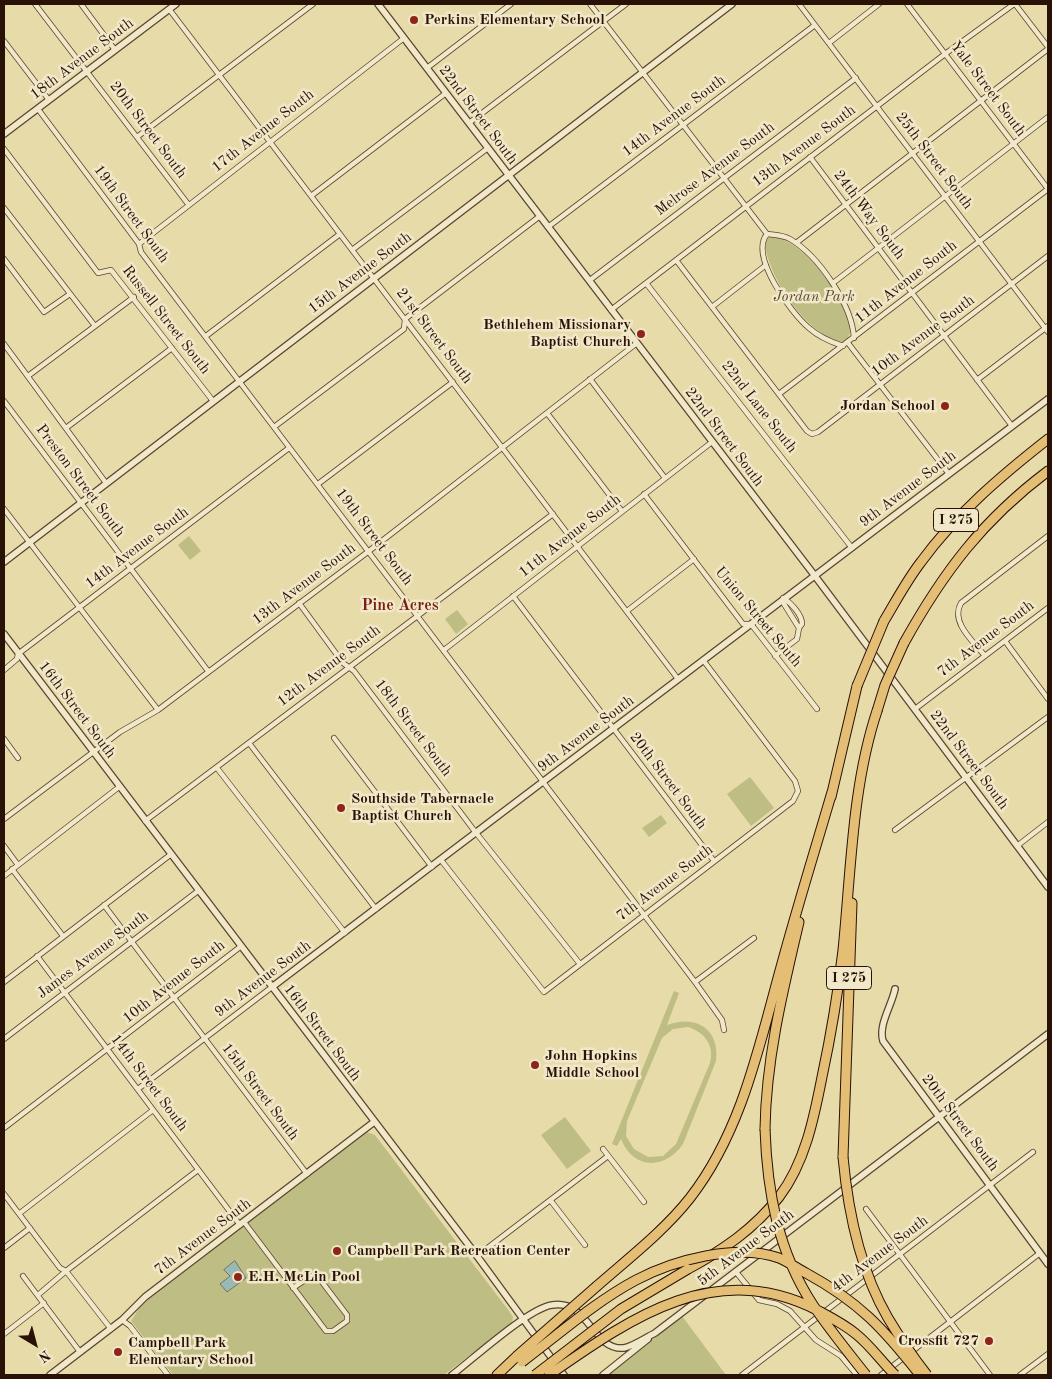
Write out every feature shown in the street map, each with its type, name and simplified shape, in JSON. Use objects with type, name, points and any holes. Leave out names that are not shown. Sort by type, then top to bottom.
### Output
[{"type":"highway","name":"I 275","points":[[866,1375],[812,1304],[789,1259],[777,1225],[767,1181],[765,1129],[768,1073],[774,1037],[804,901],[857,686],[884,621],[920,562],[950,526],[993,483],[1048,439]]},
{"type":"highway","name":"I 275","points":[[927,1375],[888,1317],[864,1263],[849,1204],[843,1157],[858,798],[870,730],[885,685],[904,643],[926,604],[955,561],[983,528],[1019,493],[1048,471]]},
{"type":"highway","points":[[520,1359],[671,1219],[690,1197],[718,1155],[734,1124],[760,1042],[832,792]]},
{"type":"highway","points":[[535,1375],[622,1308],[718,1252],[758,1222],[780,1196],[806,1145],[817,1104],[836,1004],[858,798]]},
{"type":"highway","points":[[499,1375],[609,1295],[636,1279],[685,1260],[718,1254],[749,1254],[778,1258],[842,1293],[870,1316],[920,1375]]},
{"type":"highway","points":[[549,1375],[609,1334],[653,1309],[677,1300],[732,1290],[786,1297],[833,1318],[856,1334],[895,1375]]},
{"type":"street","name":"20th Street South","points":[[35,4],[188,204]]},
{"type":"street","points":[[81,4],[115,50]]},
{"type":"street","name":"18th Avenue South","points":[[4,134],[176,4]]},
{"type":"street","points":[[137,137],[313,4]]},
{"type":"street","name":"22nd Street South","points":[[378,4],[815,576],[1048,887]]},
{"type":"street","points":[[427,68],[511,4]]},
{"type":"street","points":[[590,4],[767,234],[782,236],[796,243],[833,283],[851,316],[854,338]]},
{"type":"street","points":[[469,123],[626,4]]},
{"type":"street","name":"15th Avenue South","points":[[4,562],[732,4]]},
{"type":"street","name":"25th Street South","points":[[800,4],[1047,329]]},
{"type":"street","points":[[829,42],[879,4]]},
{"type":"street","name":"Yale Street South","points":[[907,4],[1048,189]]},
{"type":"street","points":[[796,243],[1048,48],[1015,4]]},
{"type":"street","name":"13th Avenue South","points":[[612,310],[945,54],[1015,4]]},
{"type":"street","name":"21st Street South","points":[[169,9],[678,679]]},
{"type":"street","name":"14th Avenue South","points":[[548,227],[815,25]]},
{"type":"street","name":"17th Avenue South","points":[[139,244],[188,204],[404,38]]},
{"type":"street","points":[[4,41],[49,100]]},
{"type":"street","name":"Melrose Avenue South","points":[[590,280],[856,78]]},
{"type":"street","points":[[311,196],[446,93]]},
{"type":"street","name":"19th Street South","points":[[38,108],[139,244],[141,252],[695,982],[722,1020],[724,1030]]},
{"type":"street","points":[[833,283],[1048,117]]},
{"type":"street","points":[[352,250],[488,148]]},
{"type":"street","name":"Russell Street South","points":[[4,149],[98,273],[111,270],[134,297],[213,401]]},
{"type":"street","name":"24th Way South","points":[[810,157],[1012,426]]},
{"type":"street","name":"11th Avenue South","points":[[779,394],[1048,189]]},
{"type":"street","points":[[4,208],[95,326]]},
{"type":"street","points":[[274,427],[404,329],[405,319],[540,216]]},
{"type":"street","points":[[206,336],[340,234]]},
{"type":"street","points":[[767,234],[762,241],[766,266],[778,289],[804,323],[825,340],[843,346]]},
{"type":"street","name":"10th Avenue South","points":[[779,394],[807,431],[812,434],[818,432],[1048,256]]},
{"type":"street","points":[[4,259],[44,312],[70,294]]},
{"type":"street","points":[[676,260],[779,394]]},
{"type":"street","points":[[712,307],[766,266]]},
{"type":"street","name":"22nd Lane South","points":[[646,283],[852,548]]},
{"type":"street","points":[[28,376],[134,297]]},
{"type":"street","points":[[977,380],[1047,329]]},
{"type":"street","name":"13th Avenue South","points":[[4,819],[132,724],[158,710],[369,551],[636,343]]},
{"type":"street","points":[[848,343],[949,474]]},
{"type":"street","points":[[4,344],[6,351],[28,376],[106,483]]},
{"type":"street","points":[[66,428],[172,348]]},
{"type":"street","points":[[590,379],[665,478]]},
{"type":"street","points":[[318,484],[453,382]]},
{"type":"street","name":"9th Avenue South","points":[[138,1089],[1048,399]]},
{"type":"street","name":"Preston Street South","points":[[4,401],[208,671]]},
{"type":"street","points":[[547,413],[622,510]]},
{"type":"street","name":"11th Avenue South","points":[[444,650],[712,442]]},
{"type":"street","name":"14th Avenue South","points":[[4,670],[17,659],[18,654],[289,448]]},
{"type":"street","name":"Union Street South","points":[[644,494],[743,624],[751,624],[817,709]]},
{"type":"street","points":[[4,509],[158,710]]},
{"type":"street","name":"12th Avenue South","points":[[145,821],[553,514]]},
{"type":"street","points":[[985,656],[957,620],[956,611],[960,603],[1048,536]]},
{"type":"street","points":[[627,611],[694,559]]},
{"type":"street","name":"20th Street South","points":[[513,596],[714,861]]},
{"type":"street","points":[[775,656],[797,639],[799,628],[784,604],[784,599]]},
{"type":"street","name":"18th Street South","points":[[299,603],[348,668],[354,671],[580,964]]},
{"type":"street","name":"7th Avenue South","points":[[915,709],[1048,608]]},
{"type":"street","name":"16th Street South","points":[[4,634],[170,855],[477,1256],[564,1375]]},
{"type":"street","points":[[1005,641],[1048,699]]},
{"type":"street","name":"7th Avenue South","points":[[441,860],[544,992],[793,801],[798,791],[795,781],[703,660]]},
{"type":"street","points":[[895,830],[958,781],[967,778],[1048,717]]},
{"type":"street","points":[[334,738],[432,867]]},
{"type":"street","points":[[4,739],[18,758]]},
{"type":"street","points":[[249,743],[376,909]]},
{"type":"street","points":[[217,768],[345,933]]},
{"type":"street","points":[[4,876],[119,787]]},
{"type":"street","points":[[1017,846],[1048,822]]},
{"type":"street","points":[[4,846],[18,865]]},
{"type":"street","points":[[4,982],[170,855]]},
{"type":"street","points":[[12,869],[63,936]]},
{"type":"street","name":"James Avenue South","points":[[4,1039],[198,891]]},
{"type":"street","name":"15th Street South","points":[[104,906],[307,1174]]},
{"type":"street","points":[[695,982],[754,938]]},
{"type":"street","name":"10th Avenue South","points":[[4,1128],[240,947]]},
{"type":"street","name":"14th Street South","points":[[38,956],[198,1170],[326,1331],[333,1331],[347,1321],[347,1314],[319,1278],[311,1276],[293,1288]]},
{"type":"street","name":"20th Street South","points":[[895,989],[882,1038],[1048,1264]]},
{"type":"street","name":"5th Avenue South","points":[[452,1375],[524,1320],[547,1306],[565,1306],[579,1313],[603,1342],[615,1348],[630,1346],[654,1332],[736,1272],[1048,1034]]},
{"type":"street","points":[[20,1213],[153,1110]]},
{"type":"street","name":"7th Avenue South","points":[[50,1375],[112,1329],[142,1300],[374,1122]]},
{"type":"street","points":[[603,1149],[644,1202]]},
{"type":"street","name":"4th Avenue South","points":[[742,1375],[1033,1152]]},
{"type":"street","points":[[477,1256],[608,1156]]},
{"type":"street","points":[[38,1295],[59,1279],[66,1270],[198,1170]]},
{"type":"street","points":[[4,1194],[60,1268],[66,1270],[112,1329]]},
{"type":"street","points":[[551,1200],[585,1246]]},
{"type":"street","points":[[866,1209],[990,1375]]},
{"type":"street","points":[[4,1248],[30,1228]]},
{"type":"street","points":[[880,1375],[1040,1253]]},
{"type":"street","points":[[736,1272],[759,1300],[783,1306],[795,1316],[816,1340],[841,1356],[857,1375]]},
{"type":"street","points":[[23,1276],[80,1352]]},
{"type":"street","points":[[4,1334],[44,1303]]},
{"type":"street","points":[[122,1320],[130,1326],[168,1375]]},
{"type":"street","points":[[603,1375],[654,1332]]},
{"type":"street","points":[[1020,1375],[1048,1354]]},
{"type":"green space","name":"Jordan Park","points":[[770,235],[784,240],[797,248],[821,271],[840,300],[852,328],[847,340],[838,343],[825,335],[800,314],[790,301],[781,287],[768,258],[764,243]]},
{"type":"green space","points":[[189,536],[201,551],[190,560],[178,545]]},
{"type":"green space","points":[[457,610],[468,624],[456,634],[445,619]]},
{"type":"green space","points":[[750,777],[774,808],[751,826],[727,794]]},
{"type":"green space","points":[[661,815],[667,823],[649,837],[642,828]]},
{"type":"green space","points":[[674,991],[679,993],[667,1025],[687,1021],[704,1027],[714,1040],[716,1050],[716,1061],[683,1144],[676,1153],[667,1159],[650,1163],[633,1157],[621,1139],[617,1146],[612,1144]],"holes":[[[688,1027],[694,1029],[707,1040],[711,1050],[710,1063],[676,1144],[663,1156],[648,1157],[634,1149],[626,1136],[627,1121],[662,1038],[673,1029]]]},
{"type":"green space","points":[[565,1117],[591,1151],[567,1169],[541,1135]]},
{"type":"green space","points":[[367,1132],[375,1135],[509,1311],[513,1317],[512,1323],[444,1375],[173,1375],[131,1321],[140,1307]]},
{"type":"green space","points":[[682,1316],[726,1375],[608,1375]]},
{"type":"water","name":"E.H. McLin Pool","points":[[235,1261],[246,1278],[227,1292],[220,1284],[230,1276],[224,1270]]},
{"type":"place","name":"Perkins Elementary School","points":[[414,20]]},
{"type":"place","name":"Bethlehem Missionary Baptist Church","points":[[641,334]]},
{"type":"place","name":"Jordan School","points":[[945,406]]},
{"type":"place","name":"Southside Tabernacle Baptist Church","points":[[341,808]]},
{"type":"place","name":"John Hopkins Middle School","points":[[535,1065]]},
{"type":"place","name":"Campbell Park Recreation Center","points":[[337,1251]]},
{"type":"place","name":"E.H. McLin Pool","points":[[238,1277]]},
{"type":"place","name":"Crossfit 727","points":[[989,1341]]},
{"type":"place","name":"Campbell Park Elementary School","points":[[118,1352]]},
{"type":"district","name":"Pine Acres","points":[[400,606]]}]
